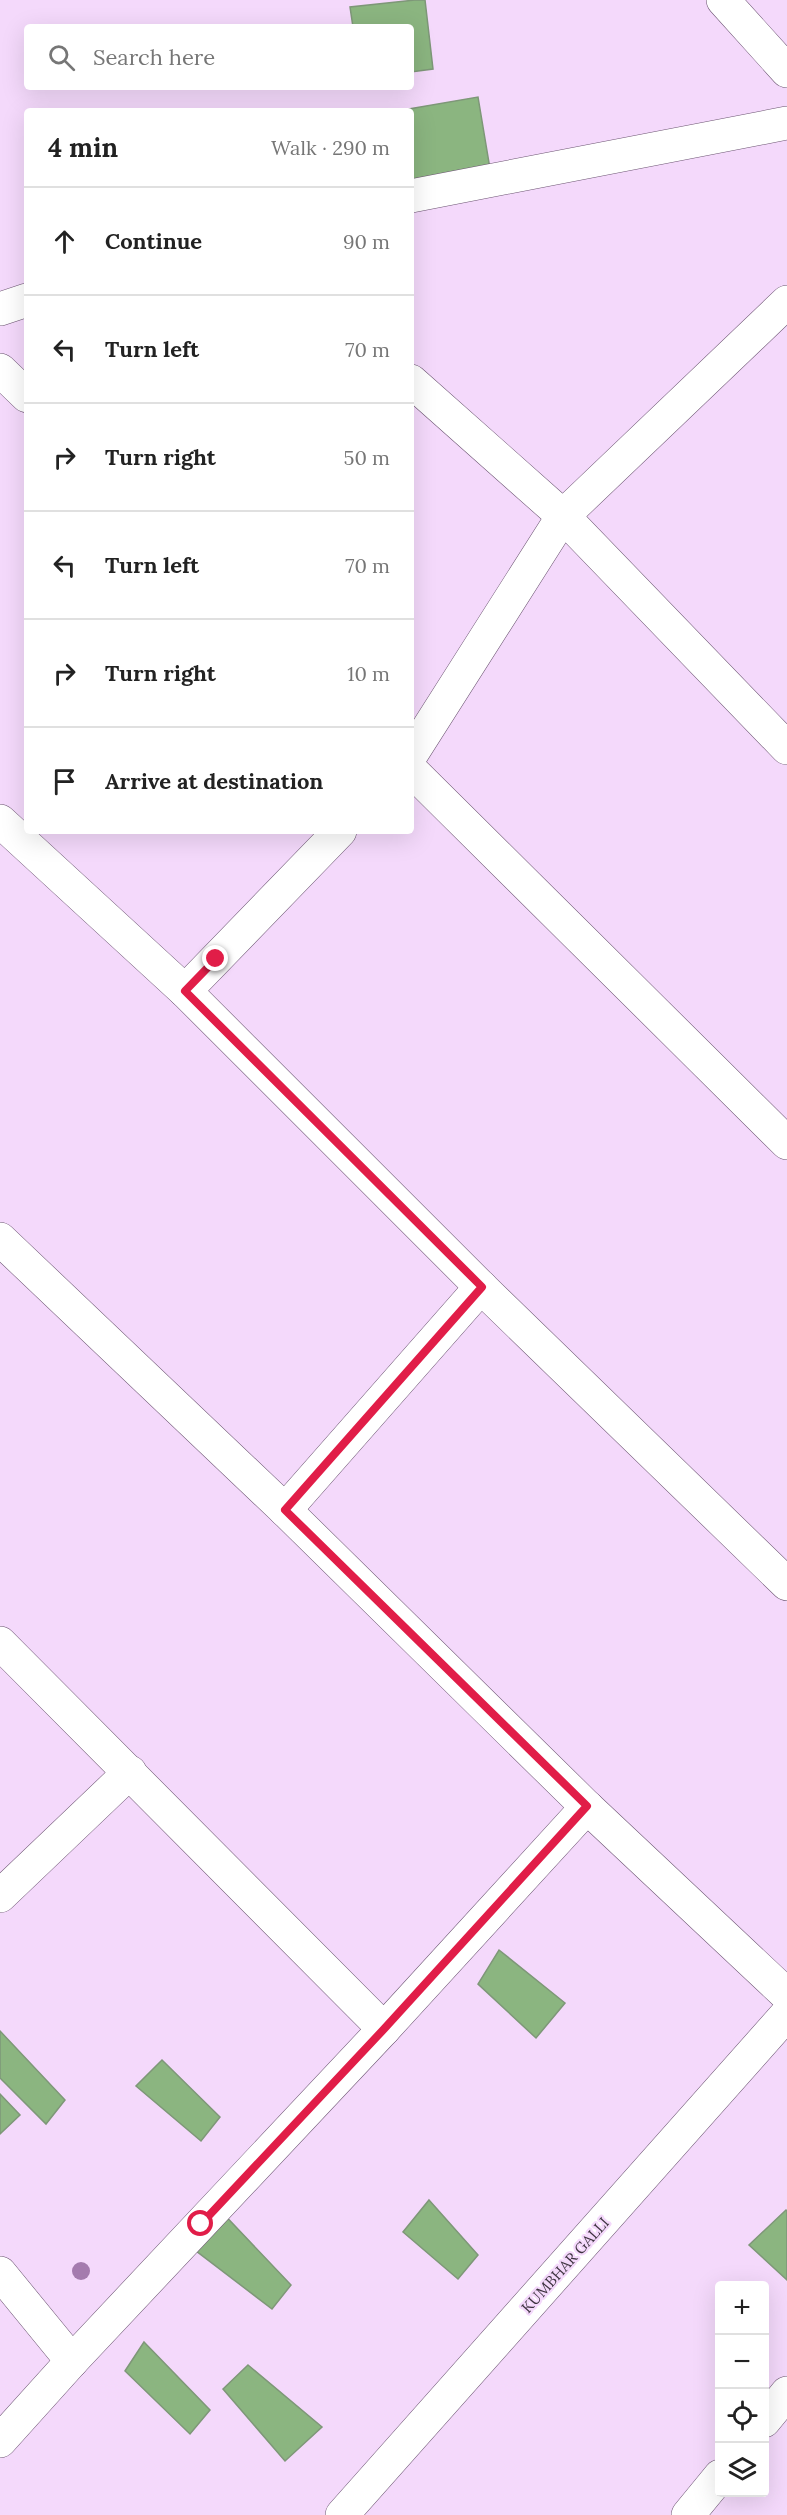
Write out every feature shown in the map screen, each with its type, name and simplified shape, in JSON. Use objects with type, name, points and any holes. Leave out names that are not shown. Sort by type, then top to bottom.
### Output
[{"type":"street","points":[[723,0],[787,71]]},
{"type":"street","points":[[414,195],[787,123]]},
{"type":"street","points":[[0,309],[24,301]]},
{"type":"street","points":[[414,750],[563,516],[787,302]]},
{"type":"street","points":[[0,370],[24,393]]},
{"type":"street","points":[[414,384],[563,516],[782,734]]},
{"type":"street","points":[[414,773],[787,1143]]},
{"type":"street","points":[[0,821],[185,991],[482,1287],[787,1584]]},
{"type":"street","points":[[185,991],[337,834]]},
{"type":"street","points":[[0,1239],[285,1510],[587,1806],[787,1995]]},
{"type":"street","points":[[285,1510],[482,1287]]},
{"type":"street","points":[[0,1643],[384,2029]]},
{"type":"street","points":[[0,1896],[130,1772]]},
{"type":"street","points":[[0,2441],[72,2361],[384,2029],[587,1806]]},
{"type":"street","name":"KUMBHAR GALLI","points":[[342,2515],[787,2014]]},
{"type":"street","points":[[0,2273],[72,2361]]},
{"type":"street","points":[[769,2416],[787,2393]]},
{"type":"street","points":[[688,2515],[715,2482]]},
{"type":"building","points":[[425,0],[433,69],[414,72],[414,24],[353,24],[350,7]]},
{"type":"building","points":[[478,97],[490,169],[414,182],[414,108]]},
{"type":"building","points":[[499,1950],[565,2003],[536,2038],[478,1984]]},
{"type":"building","points":[[0,2031],[65,2100],[46,2124],[0,2078]]},
{"type":"building","points":[[162,2060],[220,2117],[201,2141],[136,2086]]},
{"type":"building","points":[[0,2094],[20,2115],[0,2134]]},
{"type":"building","points":[[429,2200],[478,2255],[458,2279],[403,2232]]},
{"type":"building","points":[[217,2207],[291,2285],[272,2309],[187,2244]]},
{"type":"building","points":[[787,2211],[787,2280],[749,2245]]},
{"type":"building","points":[[144,2342],[210,2410],[190,2434],[125,2371]]},
{"type":"building","points":[[248,2365],[322,2427],[285,2461],[223,2389]]},
{"type":"route","points":[[201,2224],[384,2029],[587,1806],[285,1510],[482,1287],[185,991],[216,959]]}]
